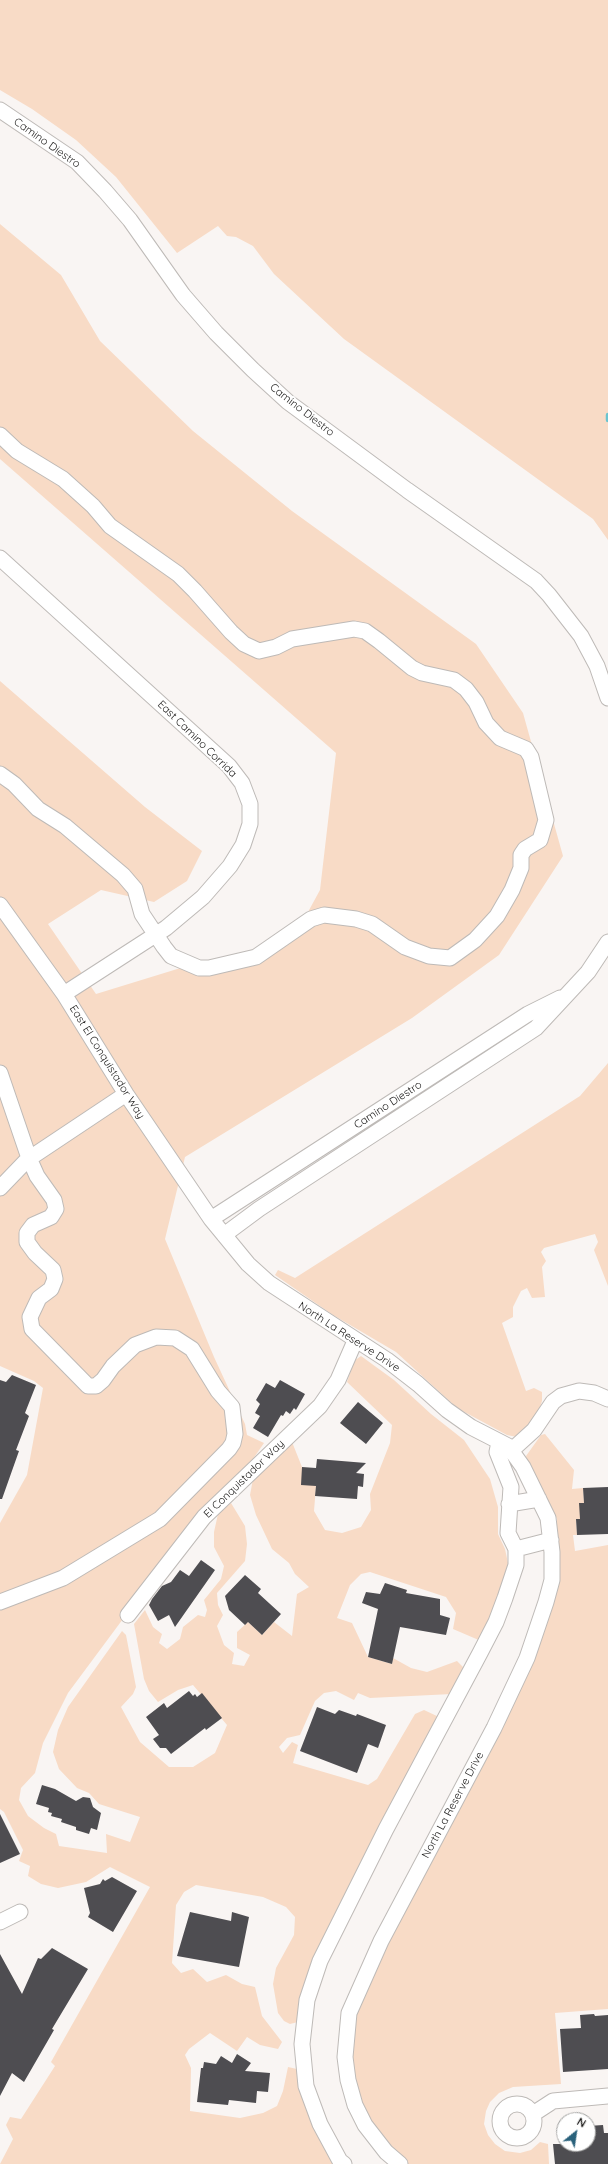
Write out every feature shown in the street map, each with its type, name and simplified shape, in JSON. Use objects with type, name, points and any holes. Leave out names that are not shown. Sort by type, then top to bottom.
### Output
[{"type":"street","name":"Camino Diestro","points":[[0,110],[77,162],[105,190],[130,220],[188,301],[227,344],[282,396],[401,485],[536,581],[562,609],[581,636],[597,666],[608,698]]},
{"type":"street","points":[[0,436],[16,451],[62,479],[93,506],[110,526],[178,574],[231,632],[244,644],[259,651],[276,648],[292,639],[354,629],[365,631],[412,668],[422,673],[454,680],[466,689],[476,702],[486,723],[500,738],[526,749],[531,757],[546,820],[544,831],[540,840],[525,849],[521,855],[521,868],[512,890],[497,916],[475,940],[450,958],[429,956],[404,947],[372,924],[356,919],[324,915],[311,919],[256,957],[209,968],[199,968],[171,956],[155,935],[142,914],[135,889],[123,875],[65,826],[38,809],[14,784],[0,774]]},
{"type":"street","name":"East Camino Corrida","points":[[0,558],[229,766],[247,793],[251,815],[248,835],[237,856],[203,897],[155,935],[64,994]]},
{"type":"street","name":"East El Conquistador Way","points":[[0,905],[64,994],[126,1094],[211,1219]]},
{"type":"street","name":"Camino Diestro","points":[[224,1235],[266,1205],[536,1028],[588,972],[608,942]]},
{"type":"street","name":"Camino Diestro","points":[[211,1219],[528,1014],[567,994]]},
{"type":"street","points":[[0,1073],[29,1158],[37,1176],[54,1200],[56,1209],[51,1217],[33,1225],[27,1233],[27,1242],[35,1253],[54,1270],[55,1279],[51,1289],[39,1298],[30,1316],[32,1328],[88,1386],[96,1386],[103,1380],[113,1366],[135,1345],[156,1336],[175,1338],[192,1349],[218,1391],[232,1407],[235,1434],[233,1443],[228,1449],[160,1519],[63,1578],[0,1602]]},
{"type":"street","points":[[0,1188],[29,1158],[126,1094]]},
{"type":"street","name":"North La Reserve Drive","points":[[211,1219],[248,1264],[269,1283],[355,1341],[387,1360],[418,1384],[447,1410],[471,1427],[512,1450],[548,1518],[551,1540],[552,1580],[527,1658],[494,1728],[381,1941],[349,2013],[345,2057],[348,2080],[355,2105],[369,2131],[386,2152],[400,2164]]},
{"type":"street","name":"El Conquistador Way","points":[[128,1615],[204,1517],[320,1406],[338,1380],[355,1341]]},
{"type":"street","points":[[512,1450],[534,1430],[553,1402],[561,1396],[579,1391],[594,1393],[608,1399]]},
{"type":"street","points":[[344,2164],[340,2160],[320,2124],[306,2086],[302,2044],[307,2000],[320,1961],[386,1829],[496,1622],[516,1565],[516,1549],[508,1533],[511,1487],[497,1452],[499,1442]]},
{"type":"street","points":[[509,1504],[539,1499]]},
{"type":"street","points":[[516,1549],[551,1540]]},
{"type":"street","points":[[0,1922],[20,1912]]},
{"type":"street","points":[[533,2114],[553,2101],[608,2096]]},
{"type":"shaded area","points":[[0,0],[608,0],[608,540],[593,519],[344,339],[274,274],[253,246],[236,237],[227,236],[218,226],[177,253],[116,177],[76,140],[32,109],[0,90]]},
{"type":"shaded area","points":[[0,224],[61,275],[100,341],[193,431],[292,511],[476,644],[523,713],[563,856],[499,955],[412,1018],[185,1157],[165,1239],[214,1357],[245,1424],[247,1435],[264,1443],[253,1459],[212,1499],[68,1693],[43,1743],[35,1773],[21,1788],[19,1800],[28,1816],[44,1828],[56,1834],[59,1846],[107,1853],[106,1834],[130,1842],[140,1817],[99,1804],[89,1793],[77,1788],[59,1769],[53,1752],[58,1730],[68,1707],[122,1631],[126,1635],[136,1687],[133,1694],[121,1707],[140,1742],[169,1767],[193,1767],[215,1753],[227,1725],[193,1685],[178,1690],[158,1702],[149,1691],[144,1679],[134,1624],[145,1610],[153,1627],[162,1634],[159,1643],[167,1649],[180,1639],[183,1627],[198,1615],[205,1617],[207,1610],[204,1600],[221,1579],[224,1566],[214,1547],[214,1532],[218,1514],[231,1503],[245,1526],[247,1544],[245,1561],[217,1593],[218,1605],[223,1615],[217,1626],[224,1645],[234,1653],[232,1664],[244,1666],[250,1655],[237,1648],[237,1632],[248,1622],[262,1635],[274,1622],[292,1636],[297,1594],[309,1587],[295,1574],[289,1563],[272,1549],[256,1515],[250,1495],[253,1479],[292,1442],[302,1467],[316,1486],[314,1511],[325,1530],[342,1533],[361,1527],[371,1510],[370,1494],[390,1443],[392,1425],[347,1382],[354,1361],[361,1356],[394,1380],[431,1414],[464,1440],[490,1479],[498,1507],[498,1534],[505,1549],[508,1563],[505,1578],[481,1641],[453,1629],[456,1613],[446,1597],[370,1572],[361,1574],[350,1585],[337,1618],[352,1623],[368,1657],[392,1664],[393,1658],[411,1668],[427,1672],[457,1661],[463,1667],[464,1674],[452,1694],[370,1698],[358,1693],[354,1700],[336,1691],[324,1693],[315,1701],[300,1735],[287,1738],[279,1747],[283,1753],[292,1742],[298,1745],[293,1763],[368,1785],[377,1779],[415,1714],[424,1710],[439,1717],[298,2022],[290,2024],[284,2021],[278,2013],[273,1984],[276,1968],[294,1935],[295,1917],[286,1907],[263,1897],[196,1885],[184,1892],[176,1905],[172,1963],[181,1973],[193,1969],[207,1982],[226,1975],[242,1984],[255,1987],[262,2016],[282,2042],[278,2049],[260,2045],[247,2037],[237,2051],[210,2033],[189,2049],[185,2055],[191,2068],[190,2111],[240,2118],[263,2113],[277,2106],[283,2091],[288,2067],[297,2069],[340,2164],[0,2164],[13,2139],[6,2125],[10,2117],[21,2119],[55,2066],[51,2062],[150,1887],[110,1867],[86,1882],[58,1888],[41,1884],[28,1876],[30,1866],[19,1861],[23,1850],[4,1812],[0,1809],[0,1523],[27,1475],[43,1388],[34,1381],[0,1366],[0,681],[145,807],[202,851],[187,881],[154,902],[101,890],[48,924],[96,994],[187,966],[258,962],[302,923],[320,890],[336,753],[0,459]]},
{"type":"shaded area","points":[[608,1063],[608,1286],[594,1250],[598,1242],[595,1234],[544,1248],[541,1252],[546,1261],[542,1267],[545,1297],[532,1298],[527,1288],[521,1291],[513,1307],[513,1317],[502,1323],[526,1391],[534,1388],[542,1392],[540,1407],[526,1430],[517,1437],[507,1435],[457,1408],[396,1352],[333,1315],[275,1275],[278,1270],[295,1278],[580,1096]]},
{"type":"shaded area","points":[[545,1434],[574,1470],[572,1489],[583,1488],[584,1503],[580,1519],[576,1520],[577,1535],[573,1535],[575,1551],[608,1545],[608,2009],[555,2013],[561,2084],[513,2087],[499,2093],[490,2102],[486,2111],[484,2124],[488,2135],[495,2144],[505,2151],[520,2153],[531,2150],[540,2142],[548,2144],[549,2164],[406,2164],[363,2117],[351,2081],[351,2043],[357,2001],[484,1759],[557,1575],[557,1519],[529,1471],[526,1456],[541,1435]]},
{"type":"building","points":[[12,1375],[36,1385],[25,1413],[29,1416],[16,1450],[19,1451],[2,1499],[0,1499],[0,1380],[6,1382]]},
{"type":"building","points":[[280,1380],[305,1394],[296,1410],[294,1408],[290,1414],[286,1411],[283,1416],[281,1415],[268,1437],[253,1428],[260,1416],[255,1413],[260,1404],[256,1400],[266,1383],[275,1388]]},
{"type":"building","points":[[358,1402],[383,1423],[366,1444],[340,1423]]},
{"type":"building","points":[[317,1459],[366,1463],[356,1473],[364,1474],[363,1487],[358,1486],[357,1499],[315,1496],[316,1486],[301,1485],[302,1467],[316,1468]]},
{"type":"building","points":[[608,1487],[608,1534],[577,1535],[576,1519],[580,1519],[579,1503],[584,1503],[583,1488]]},
{"type":"building","points":[[201,1560],[215,1570],[175,1627],[169,1615],[158,1621],[149,1605],[152,1599],[162,1586],[171,1582],[180,1570],[189,1576]]},
{"type":"building","points":[[245,1575],[261,1589],[258,1593],[281,1614],[262,1635],[248,1622],[245,1625],[229,1610],[225,1596]]},
{"type":"building","points":[[385,1583],[407,1590],[406,1593],[440,1599],[440,1615],[450,1618],[446,1635],[400,1627],[392,1664],[368,1657],[378,1609],[362,1603],[366,1592],[380,1594]]},
{"type":"building","points":[[189,1691],[193,1696],[195,1694],[197,1697],[202,1693],[222,1718],[206,1730],[205,1728],[171,1754],[166,1748],[160,1748],[153,1739],[159,1735],[146,1717],[164,1703],[167,1708]]},
{"type":"building","points":[[317,1707],[335,1714],[339,1710],[356,1716],[357,1714],[386,1725],[378,1748],[368,1744],[357,1773],[300,1751]]},
{"type":"building","points":[[42,1785],[55,1789],[76,1801],[83,1797],[90,1798],[93,1807],[101,1813],[97,1830],[91,1828],[89,1834],[76,1830],[76,1827],[61,1822],[62,1819],[51,1816],[52,1813],[48,1812],[49,1808],[36,1804]]},
{"type":"building","points":[[0,1814],[20,1854],[0,1863]]},
{"type":"building","points":[[112,1877],[137,1891],[113,1932],[88,1917],[90,1913],[84,1888],[100,1884],[103,1879],[105,1881]]},
{"type":"building","points":[[190,1912],[231,1921],[232,1912],[249,1917],[239,1967],[177,1956]]},
{"type":"building","points":[[52,1948],[88,1969],[52,2029],[54,2030],[24,2082],[12,2073],[0,2096],[0,1954],[22,1994],[38,1958],[41,1959]]},
{"type":"building","points":[[594,2014],[595,2016],[608,2015],[608,2069],[563,2072],[560,2029],[581,2028],[580,2015]]},
{"type":"building","points":[[237,2054],[251,2063],[245,2071],[270,2073],[268,2092],[257,2091],[256,2103],[229,2100],[228,2105],[197,2102],[201,2068],[203,2068],[204,2062],[216,2064],[221,2056],[232,2063]]},
{"type":"building","points":[[596,2125],[603,2125],[604,2133],[608,2133],[608,2164],[555,2164],[553,2144],[556,2144],[556,2152],[596,2152]]},
{"type":"waterway","points":[[608,415],[608,420]]}]
